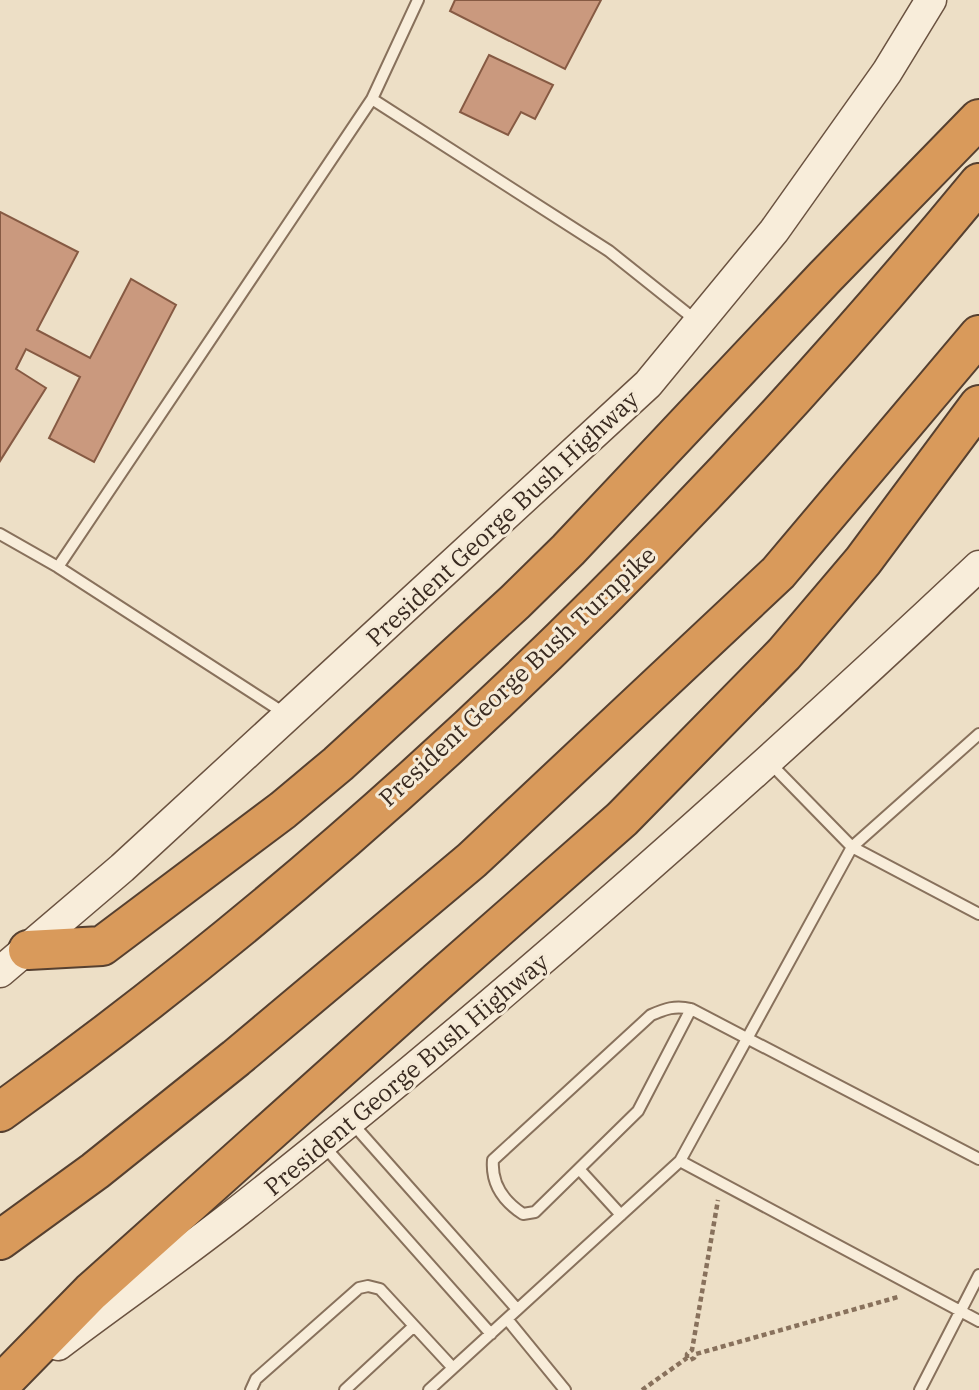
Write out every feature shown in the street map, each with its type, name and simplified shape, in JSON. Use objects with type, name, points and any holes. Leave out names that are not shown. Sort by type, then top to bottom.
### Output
[{"type":"highway","points":[[14,961],[102,946],[283,810],[338,764],[559,559],[816,286],[979,119]]},
{"type":"highway","name":"President George Bush Turnpike","points":[[0,1112],[142,1004],[277,895],[403,786],[526,673],[645,555],[762,433],[872,310],[979,183]]},
{"type":"highway","points":[[0,1240],[94,1171],[236,1058],[472,860],[778,573],[979,335]]},
{"type":"highway","points":[[0,1387],[101,1283],[622,819],[784,654],[863,561],[979,405]]},
{"type":"main road","name":"President George Bush Highway","points":[[14,961],[122,868],[648,384],[774,231],[887,72],[931,0]]},
{"type":"main road","name":"President George Bush Highway","points":[[0,1387],[254,1199],[549,956],[769,762],[979,566]]},
{"type":"lane","points":[[58,567],[372,99],[418,0]]},
{"type":"lane","points":[[372,99],[609,251],[699,322]]},
{"type":"lane","points":[[0,534],[58,567],[288,715]]},
{"type":"lane","points":[[429,1390],[680,1161],[852,846],[979,734]]},
{"type":"lane","points":[[769,762],[852,846],[979,914]]},
{"type":"lane","points":[[691,1009],[638,1111],[535,1212],[523,1214],[498,1192],[492,1171],[493,1160],[499,1152],[651,1015],[668,1008],[680,1007],[691,1009],[979,1159]]},
{"type":"lane","points":[[351,1121],[517,1309]]},
{"type":"lane","points":[[322,1144],[491,1334]]},
{"type":"lane","points":[[680,1161],[979,1321]]},
{"type":"lane","points":[[579,1169],[621,1215]]},
{"type":"lane","points":[[920,1390],[979,1275]]},
{"type":"lane","points":[[251,1390],[256,1379],[359,1288],[368,1286],[380,1289],[453,1368]]},
{"type":"lane","points":[[507,1319],[565,1390]]},
{"type":"lane","points":[[345,1390],[414,1326]]},
{"type":"path","points":[[642,1390],[687,1359],[690,1360],[694,1352],[719,1195]]},
{"type":"path","points":[[694,1352],[906,1294]]},
{"type":"building","points":[[455,0],[601,0],[565,69],[450,11]]},
{"type":"building","points":[[489,55],[553,85],[535,119],[521,112],[508,135],[460,112]]},
{"type":"building","points":[[0,212],[78,252],[37,330],[90,358],[131,279],[176,305],[94,462],[49,438],[80,377],[26,349],[16,369],[46,388],[0,461]]}]
